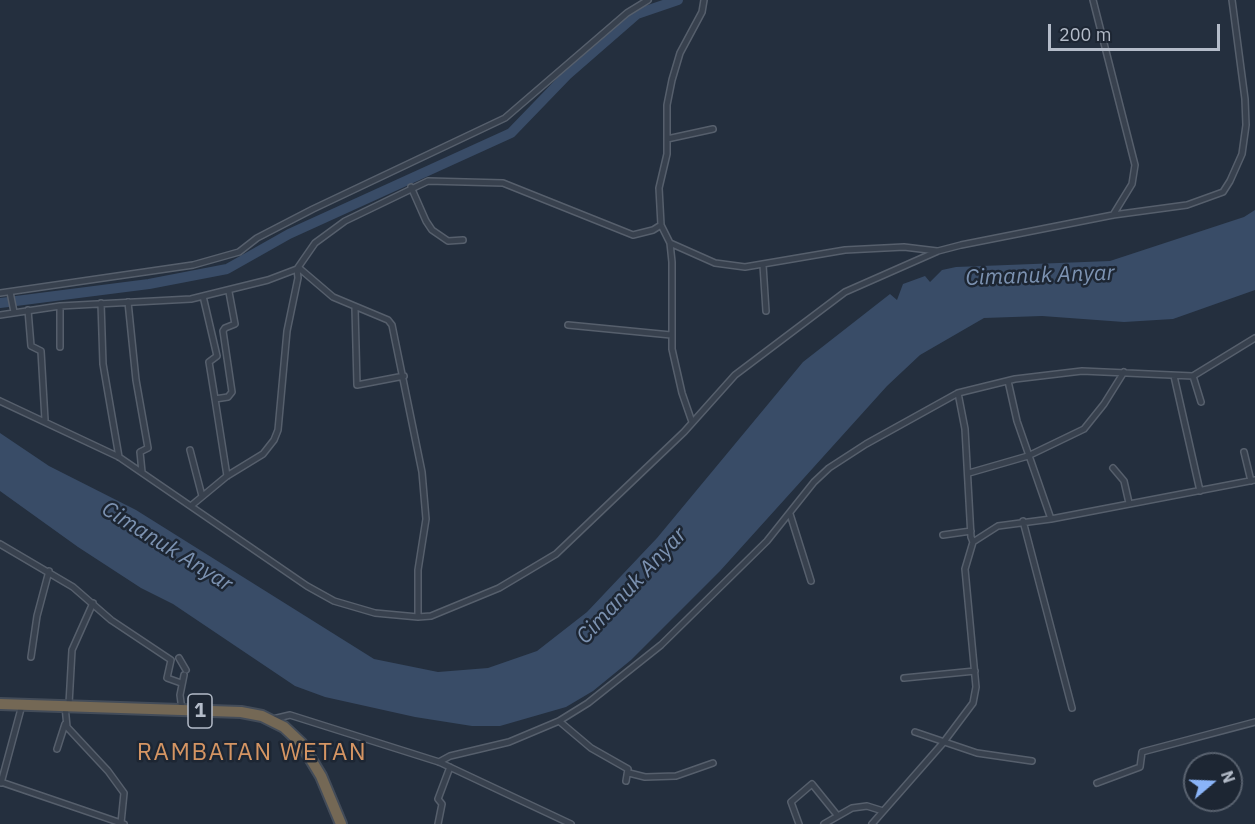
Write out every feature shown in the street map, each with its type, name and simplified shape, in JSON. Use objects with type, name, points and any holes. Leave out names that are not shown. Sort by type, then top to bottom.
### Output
[{"type":"highway","name":"1","points":[[0,704],[67,704],[241,712],[272,720],[294,735],[308,752],[341,824]]},
{"type":"street","points":[[0,293],[193,265],[238,252],[257,238],[313,209],[505,118],[627,13],[648,0]]},
{"type":"street","points":[[1093,0],[1134,159],[1132,184],[1113,215]]},
{"type":"street","points":[[0,401],[45,420],[119,457],[307,586],[334,601],[375,613],[418,617],[466,604],[508,583],[556,554],[692,422],[735,375],[828,303],[854,288],[938,251],[1113,215],[1196,202],[1223,192],[1242,154],[1246,125],[1245,99],[1232,0]]},
{"type":"street","points":[[692,422],[682,393],[671,335],[670,243],[661,225],[659,188],[668,139],[667,105],[672,80],[680,53],[702,12],[704,1]]},
{"type":"street","points":[[668,139],[714,129]]},
{"type":"street","points":[[192,505],[227,476],[262,454],[274,440],[278,430],[287,331],[298,268],[306,254],[326,234],[345,220],[428,181],[497,182],[544,198],[625,232],[637,234],[653,230],[661,225]]},
{"type":"street","points":[[411,187],[432,230],[447,241],[463,240]]},
{"type":"street","points":[[670,243],[728,267],[763,265],[777,260],[853,249],[904,247],[938,251]]},
{"type":"street","points":[[763,265],[766,311]]},
{"type":"street","points":[[0,315],[13,310],[60,306],[191,299],[229,292],[298,268]]},
{"type":"street","points":[[298,268],[333,297],[391,322],[404,376],[422,472],[426,519],[418,570],[418,617]]},
{"type":"street","points":[[215,399],[228,397],[232,392],[223,331],[235,324],[229,292]]},
{"type":"street","points":[[11,293],[13,310]]},
{"type":"street","points":[[203,296],[217,356],[209,362],[227,476]]},
{"type":"street","points":[[128,302],[135,380],[148,448],[140,452],[142,472]]},
{"type":"street","points":[[101,303],[104,364],[119,457]]},
{"type":"street","points":[[60,306],[60,347]]},
{"type":"street","points":[[355,308],[357,385],[404,376]]},
{"type":"street","points":[[28,310],[30,346],[41,351],[45,420]]},
{"type":"street","points":[[568,325],[671,335]]},
{"type":"street","points":[[439,762],[450,756],[509,742],[559,721],[621,679],[661,645],[766,541],[814,482],[829,468],[866,444],[958,393],[1008,381],[1082,371],[1193,376],[1255,338]]},
{"type":"street","points":[[969,473],[1028,456],[1084,429],[1104,404],[1124,372]]},
{"type":"street","points":[[1174,376],[1200,491]]},
{"type":"street","points":[[1193,376],[1201,402]]},
{"type":"street","points":[[1008,381],[1016,419],[1051,519]]},
{"type":"street","points":[[872,824],[970,709],[976,687],[965,569],[973,542],[969,473],[965,429],[958,393]]},
{"type":"street","points":[[190,450],[202,496]]},
{"type":"street","points":[[973,542],[998,526],[1024,524],[1253,480],[1244,452]]},
{"type":"street","points":[[1113,468],[1124,481],[1129,503]]},
{"type":"street","points":[[790,514],[811,581]]},
{"type":"street","points":[[1024,524],[1072,708]]},
{"type":"street","points":[[943,534],[971,531]]},
{"type":"street","points":[[0,544],[49,571],[93,603],[111,620],[171,660],[167,678],[181,684]]},
{"type":"street","points":[[31,657],[37,616],[49,571]]},
{"type":"street","points":[[57,749],[66,723],[72,650],[93,603]]},
{"type":"street","points":[[179,658],[185,672],[181,684],[182,710]]},
{"type":"street","points":[[904,678],[975,671]]},
{"type":"street","points":[[22,703],[1,780],[122,821],[125,799],[121,786],[71,733],[66,723]]},
{"type":"street","points":[[272,720],[291,716],[439,762],[559,821],[571,824]]},
{"type":"street","points":[[559,721],[582,741],[628,769],[626,781]]},
{"type":"street","points":[[1097,783],[1140,767],[1142,752],[1255,722]]},
{"type":"street","points":[[915,732],[977,753],[1032,761]]},
{"type":"street","points":[[629,773],[645,777],[676,776],[713,763]]},
{"type":"street","points":[[438,824],[442,804],[438,799],[450,767]]},
{"type":"street","points":[[798,824],[791,802],[812,784],[837,815]]},
{"type":"street","points":[[824,824],[852,808],[867,806],[883,811]]},
{"type":"water","name":"Cimanuk Anyar","points":[[1255,210],[1255,290],[1173,319],[1124,322],[1042,316],[984,318],[920,355],[887,386],[720,571],[631,660],[593,691],[566,707],[500,726],[472,726],[415,717],[325,697],[295,686],[173,604],[141,588],[78,547],[0,491],[0,433],[49,466],[136,510],[374,659],[438,672],[488,668],[537,651],[587,612],[657,538],[803,362],[890,294],[897,300],[903,284],[925,276],[930,282],[942,270],[956,267],[1110,261],[1244,217]]},
{"type":"waterway","points":[[0,303],[149,284],[227,269],[289,234],[511,133],[567,75],[637,14],[678,0]]},
{"type":"district","name":"RAMBATAN WETAN","points":[[252,753]]}]
